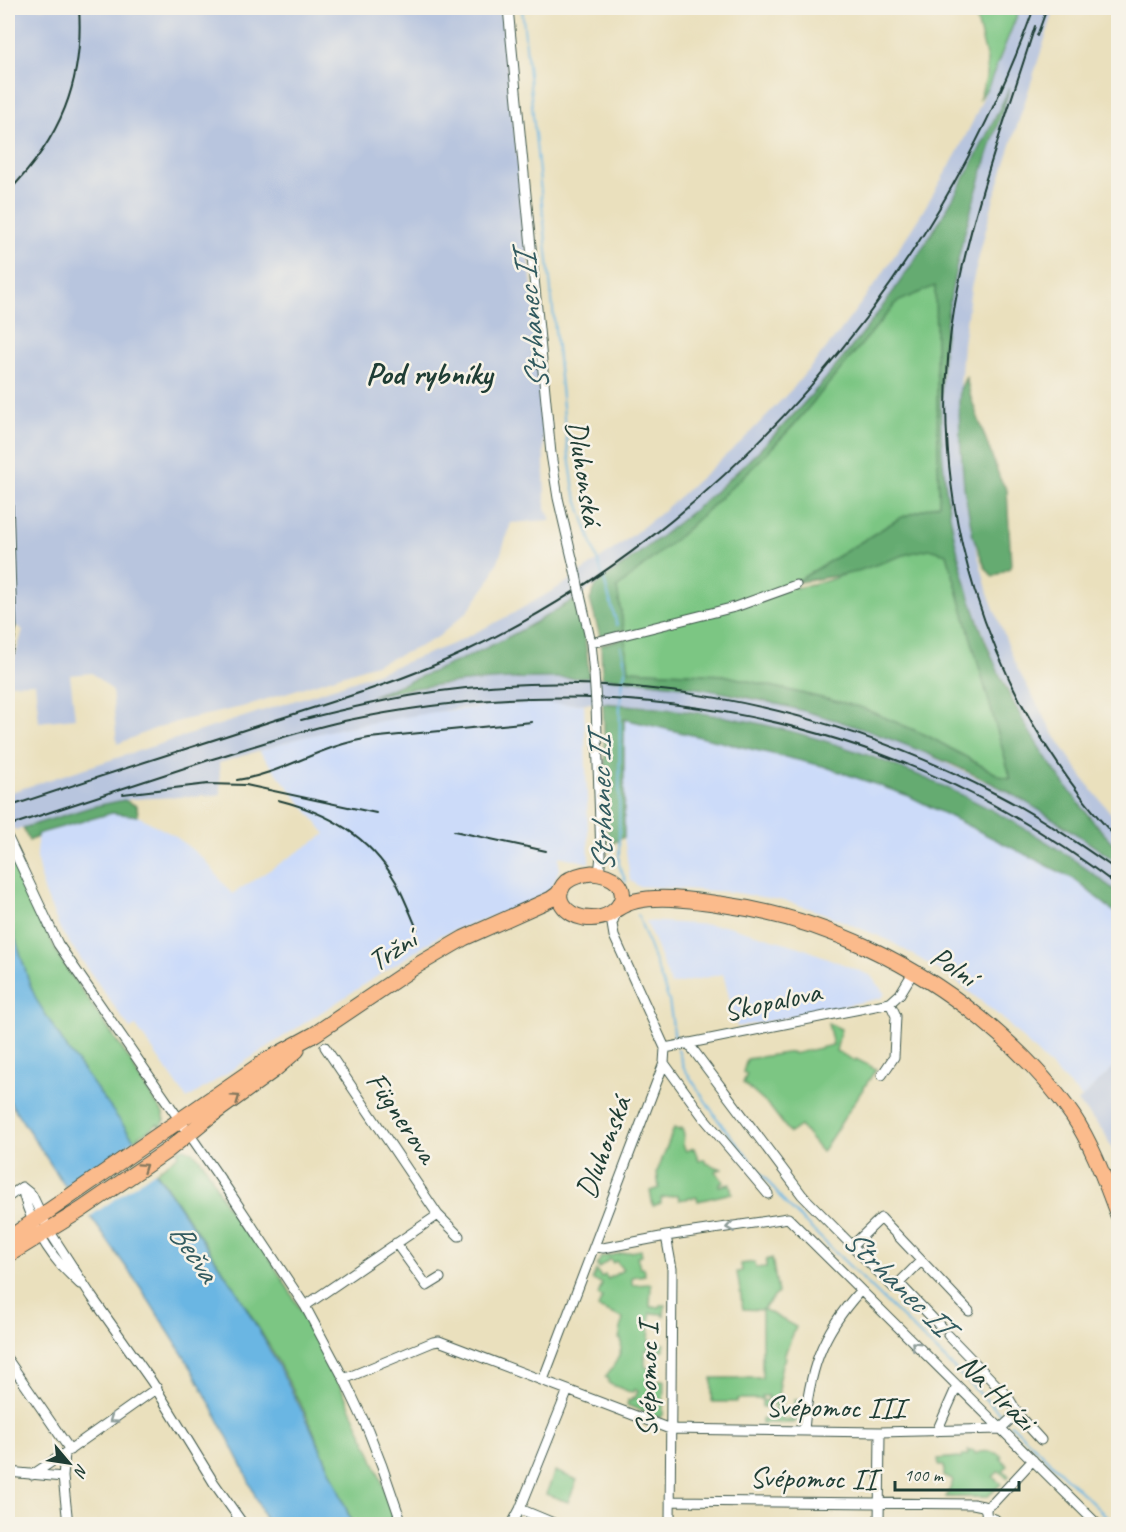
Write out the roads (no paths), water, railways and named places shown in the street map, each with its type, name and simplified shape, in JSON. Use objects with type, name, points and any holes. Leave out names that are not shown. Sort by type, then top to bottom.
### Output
[{"type":"main road","points":[[585,874],[599,874],[619,884],[623,893],[622,899],[617,909],[610,914],[596,918],[583,918],[571,914],[561,904],[562,888],[573,878],[585,874]]},
{"type":"main road","name":"Polní","points":[[619,884],[632,891],[662,899]]},
{"type":"main road","name":"Tržní","points":[[41,1225],[70,1196],[267,1060],[315,1034],[384,986],[443,949],[551,900],[562,888]]},
{"type":"main road","name":"Polní","points":[[617,909],[642,899],[662,899],[726,904],[759,910],[784,916],[856,942],[914,971],[992,1027],[1025,1058],[1057,1094],[1087,1142],[1119,1215]]},
{"type":"main road","name":"Tržní","points":[[503,922],[552,911],[571,914]]},
{"type":"main road","name":"Tržní","points":[[41,1225],[81,1210],[174,1146],[209,1117],[274,1070],[315,1034]]},
{"type":"main road","points":[[8,1239],[41,1225]]},
{"type":"main road","points":[[8,1255],[41,1225]]},
{"type":"street","name":"Dluhonská","points":[[508,8],[551,454],[558,498],[591,643],[596,704],[599,874]]},
{"type":"street","points":[[8,497],[12,627],[8,650]]},
{"type":"street","points":[[591,643],[735,607],[796,585]]},
{"type":"street","points":[[8,838],[58,944],[305,1306],[368,1430],[402,1524]]},
{"type":"street","points":[[614,936],[612,924],[617,909]]},
{"type":"street","name":"Dluhonská","points":[[543,1380],[664,1063],[664,1048],[614,936],[607,926],[596,918]]},
{"type":"street","points":[[882,1075],[894,1057],[896,1016],[890,1003],[900,994],[914,971]]},
{"type":"street","name":"Skopalova","points":[[664,1048],[890,1003]]},
{"type":"street","name":"Na Hrázi","points":[[688,1043],[802,1195],[894,1288],[899,1283],[941,1326]]},
{"type":"street","name":"Fügnerova","points":[[325,1047],[438,1215],[459,1236]]},
{"type":"street","points":[[664,1063],[704,1118],[768,1194]]},
{"type":"street","points":[[8,1197],[22,1187],[32,1195],[41,1225],[59,1263],[92,1297],[157,1388],[214,1483],[243,1524]]},
{"type":"street","points":[[305,1306],[438,1215]]},
{"type":"street","name":"Na Hrázi","points":[[666,1236],[788,1218],[957,1386],[1009,1420],[1033,1460],[1097,1524]]},
{"type":"street","name":"Na Hrázi","points":[[852,1246],[881,1218],[969,1311]]},
{"type":"street","points":[[594,1246],[603,1248],[666,1236]]},
{"type":"street","name":"Svépomoc I","points":[[666,1236],[672,1269],[670,1524]]},
{"type":"street","points":[[396,1243],[427,1286],[440,1278]]},
{"type":"street","points":[[899,1283],[921,1261]]},
{"type":"street","points":[[804,1430],[809,1385],[823,1343],[843,1311],[860,1291]]},
{"type":"street","name":"Na Hrázi","points":[[948,1335],[1008,1396],[1009,1420]]},
{"type":"street","points":[[344,1379],[439,1341],[670,1429]]},
{"type":"street","points":[[8,1360],[67,1452],[63,1477],[68,1524]]},
{"type":"street","points":[[937,1431],[957,1386]]},
{"type":"street","points":[[32,1474],[157,1388]]},
{"type":"street","points":[[512,1524],[568,1390]]},
{"type":"street","name":"Na Hrázi","points":[[1009,1420],[1020,1417],[1041,1440]]},
{"type":"street","name":"Svépomoc III","points":[[670,1429],[937,1431],[1009,1420]]},
{"type":"street","points":[[879,1524],[880,1432]]},
{"type":"street","points":[[999,1524],[995,1519],[986,1516],[994,1502],[1033,1460]]},
{"type":"street","points":[[8,1472],[63,1477]]},
{"type":"street","name":"Svépomoc II","points":[[670,1501],[978,1504],[986,1516]]},
{"type":"street","points":[[520,1509],[556,1524]]},
{"type":"water","name":"Bečva","points":[[8,915],[37,1001],[68,1050],[134,1140],[237,1292],[307,1420],[352,1524],[267,1524],[242,1465],[192,1369],[141,1288],[90,1216],[63,1183],[8,1099]]},
{"type":"waterway","name":"Strhanec II","points":[[522,8],[566,436],[574,490],[617,625]]},
{"type":"waterway","name":"Strhanec II","points":[[621,646],[626,667],[620,706],[619,865],[626,882]]},
{"type":"waterway","name":"Strhanec II","points":[[638,915],[669,1001],[675,1039]]},
{"type":"waterway","name":"Strhanec II","points":[[678,1050],[684,1068],[718,1120],[786,1204],[1007,1420]]},
{"type":"waterway","name":"Strhanec II","points":[[1011,1424],[1114,1524]]},
{"type":"railway","points":[[8,192],[42,151],[65,108],[77,61],[80,35],[79,8]]},
{"type":"railway","points":[[8,807],[346,697],[439,663],[558,601],[649,539],[733,467],[810,386],[880,299],[941,206],[992,109],[1034,8]]},
{"type":"railway","points":[[1037,36],[1047,8]]},
{"type":"railway","points":[[1035,26],[990,164],[962,269],[955,304],[947,376],[948,449],[957,521],[975,591],[1000,659],[1032,723],[1072,784],[1118,840]]},
{"type":"railway","points":[[301,720],[406,696],[495,686],[569,684],[643,688],[716,698],[789,714],[860,735],[929,762],[1028,812],[1118,871]]},
{"type":"railway","points":[[8,826],[243,749],[344,721],[447,704],[549,698],[651,702],[750,717],[847,743],[942,779],[1032,827],[1118,886]]},
{"type":"railway","points":[[237,780],[270,772],[334,747],[369,738],[532,722]]},
{"type":"railway","points":[[123,794],[208,784],[246,785],[376,813]]},
{"type":"railway","points":[[278,800],[297,805],[331,820],[360,839],[385,866],[396,882],[417,929]]},
{"type":"railway","points":[[454,831],[546,851]]},
{"type":"district","name":"Pod rybníky","points":[[429,373]]}]
